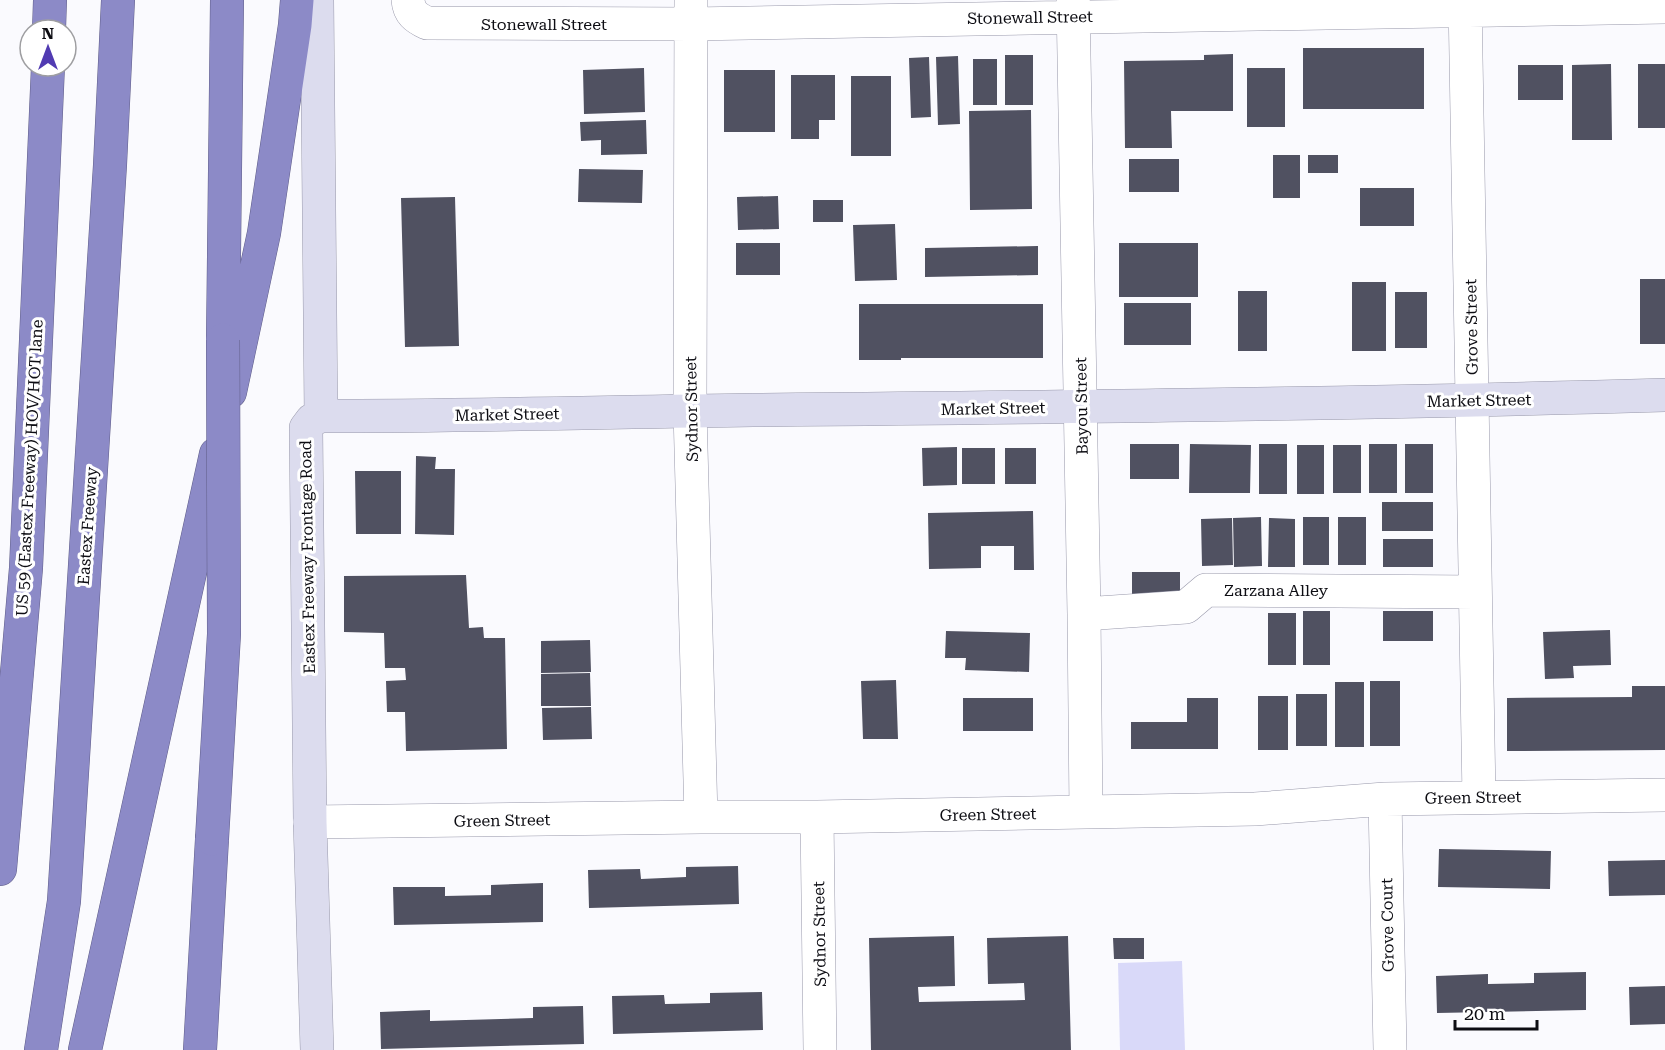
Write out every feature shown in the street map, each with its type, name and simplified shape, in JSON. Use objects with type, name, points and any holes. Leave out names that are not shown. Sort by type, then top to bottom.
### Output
[{"type":"highway","points":[[50,18],[51,0]]},
{"type":"highway","name":"Eastex Freeway","points":[[41,1050],[64,901],[110,165],[118,0]]},
{"type":"highway","points":[[200,1050],[224,634],[223,295],[226,0]]},
{"type":"highway","points":[[85,1050],[264,233],[297,0]]},
{"type":"highway","name":"US 59 (Eastex Freeway) HOV/HOT lane","points":[[0,869],[26,568],[47,78]]},
{"type":"highway","points":[[181,1050],[206,943]]},
{"type":"street","points":[[317,0],[321,416]]},
{"type":"street","name":"Stonewall Street","points":[[408,0],[413,16],[427,23],[692,12],[1465,5],[1665,7]]},
{"type":"street","name":"Grove Street","points":[[1465,5],[1479,797]]},
{"type":"street","name":"Bayou Street","points":[[1073,8],[1086,811]]},
{"type":"street","name":"Sydnor Street","points":[[692,12],[690,411],[701,817]]},
{"type":"street","name":"Market Street","points":[[321,416],[1081,407],[1665,395]]},
{"type":"street","name":"Eastex Freeway Frontage Road","points":[[317,1050],[310,822],[306,428],[312,420],[321,416]]},
{"type":"street","name":"Zarzana Alley","points":[[1084,614],[1186,607],[1206,590],[1474,591]]},
{"type":"street","name":"Green Street","points":[[310,822],[818,817],[1255,809],[1385,799],[1665,795]]},
{"type":"street","name":"Grove Court","points":[[1385,799],[1390,1050]]},
{"type":"street","name":"Sydnor Street","points":[[818,817],[820,1050]]},
{"type":"shaded area","points":[[1182,961],[1185,1050],[1120,1050],[1118,963]]},
{"type":"building","points":[[1303,48],[1424,48],[1424,109],[1303,109]]},
{"type":"building","points":[[1233,54],[1233,111],[1171,111],[1172,148],[1125,148],[1124,61],[1204,60],[1204,55]]},
{"type":"building","points":[[1005,55],[1033,55],[1033,105],[1005,105]]},
{"type":"building","points":[[958,56],[960,124],[938,125],[936,57]]},
{"type":"building","points":[[929,57],[931,117],[911,118],[909,58]]},
{"type":"building","points":[[973,59],[997,59],[997,105],[973,105]]},
{"type":"building","points":[[1611,64],[1612,140],[1572,140],[1572,65]]},
{"type":"building","points":[[1638,64],[1665,64],[1665,128],[1638,128]]},
{"type":"building","points":[[1518,65],[1563,65],[1563,100],[1518,100]]},
{"type":"building","points":[[644,68],[645,112],[584,114],[583,70]]},
{"type":"building","points":[[1247,68],[1285,68],[1285,127],[1247,127]]},
{"type":"building","points":[[724,70],[775,70],[775,132],[724,132]]},
{"type":"building","points":[[791,75],[835,75],[835,120],[819,120],[819,139],[791,139]]},
{"type":"building","points":[[851,76],[891,76],[891,156],[851,156]]},
{"type":"building","points":[[1031,110],[1032,209],[970,210],[969,111]]},
{"type":"building","points":[[646,120],[647,154],[601,155],[601,140],[581,141],[580,122]]},
{"type":"building","points":[[1273,155],[1300,155],[1300,198],[1273,198]]},
{"type":"building","points":[[1308,155],[1338,155],[1338,173],[1308,173]]},
{"type":"building","points":[[1129,159],[1179,159],[1179,192],[1129,192]]},
{"type":"building","points":[[579,169],[643,170],[642,203],[578,202]]},
{"type":"building","points":[[1360,188],[1414,188],[1414,226],[1360,226]]},
{"type":"building","points":[[778,196],[779,229],[738,230],[737,197]]},
{"type":"building","points":[[455,197],[459,346],[405,347],[401,198]]},
{"type":"building","points":[[813,200],[843,200],[843,222],[813,222]]},
{"type":"building","points":[[895,224],[897,280],[855,281],[853,225]]},
{"type":"building","points":[[736,243],[780,243],[780,275],[736,275]]},
{"type":"building","points":[[1119,243],[1198,243],[1198,297],[1119,297]]},
{"type":"building","points":[[1038,246],[1038,275],[925,277],[925,248]]},
{"type":"building","points":[[1640,279],[1665,279],[1665,344],[1640,344]]},
{"type":"building","points":[[1352,282],[1386,282],[1386,351],[1352,351]]},
{"type":"building","points":[[1238,291],[1267,291],[1267,351],[1238,351]]},
{"type":"building","points":[[1395,292],[1427,292],[1427,348],[1395,348]]},
{"type":"building","points":[[1124,303],[1191,303],[1191,345],[1124,345]]},
{"type":"building","points":[[859,304],[1043,304],[1043,358],[859,360]]},
{"type":"building","points":[[1130,444],[1179,444],[1179,479],[1130,479]]},
{"type":"building","points":[[1190,444],[1251,445],[1250,493],[1189,493]]},
{"type":"building","points":[[1259,444],[1287,444],[1287,494],[1259,494]]},
{"type":"building","points":[[1369,444],[1397,444],[1397,493],[1369,493]]},
{"type":"building","points":[[1405,444],[1433,444],[1433,493],[1405,493]]},
{"type":"building","points":[[1297,445],[1324,445],[1324,494],[1297,494]]},
{"type":"building","points":[[1333,445],[1361,445],[1361,493],[1333,493]]},
{"type":"building","points":[[957,447],[957,485],[923,486],[922,448]]},
{"type":"building","points":[[962,448],[995,448],[995,484],[962,484]]},
{"type":"building","points":[[1005,448],[1036,448],[1036,484],[1005,484]]},
{"type":"building","points":[[416,456],[436,457],[435,469],[455,469],[454,535],[415,534]]},
{"type":"building","points":[[355,471],[401,471],[401,534],[356,534]]},
{"type":"building","points":[[1382,502],[1433,502],[1433,531],[1382,531]]},
{"type":"building","points":[[1033,511],[1034,570],[1014,570],[1014,546],[981,546],[981,568],[929,569],[928,513]]},
{"type":"building","points":[[1261,517],[1262,566],[1234,567],[1233,518]]},
{"type":"building","points":[[1303,517],[1329,517],[1329,565],[1303,565]]},
{"type":"building","points":[[1338,517],[1366,517],[1366,565],[1338,565]]},
{"type":"building","points":[[1232,518],[1233,565],[1202,566],[1201,519]]},
{"type":"building","points":[[1269,518],[1295,519],[1295,567],[1268,567]]},
{"type":"building","points":[[1383,539],[1433,539],[1433,567],[1383,567]]},
{"type":"building","points":[[1132,572],[1180,572],[1180,601],[1132,601]]},
{"type":"building","points":[[466,575],[469,628],[483,627],[484,638],[505,638],[507,749],[406,751],[405,712],[387,712],[386,681],[406,680],[405,668],[385,668],[384,633],[344,632],[344,576]]},
{"type":"building","points":[[1303,611],[1330,611],[1330,665],[1303,665]]},
{"type":"building","points":[[1383,611],[1433,611],[1433,641],[1383,641]]},
{"type":"building","points":[[1268,613],[1296,613],[1296,665],[1268,665]]},
{"type":"building","points":[[1610,630],[1611,665],[1573,666],[1574,678],[1545,679],[1543,632]]},
{"type":"building","points":[[946,631],[1030,633],[1029,672],[965,670],[966,658],[945,658]]},
{"type":"building","points":[[590,640],[591,672],[541,673],[541,641]]},
{"type":"building","points":[[590,673],[591,706],[541,706],[541,674]]},
{"type":"building","points":[[896,680],[898,739],[863,739],[861,681]]},
{"type":"building","points":[[1370,681],[1400,681],[1400,746],[1370,746]]},
{"type":"building","points":[[1335,682],[1364,682],[1364,747],[1335,747]]},
{"type":"building","points":[[1632,686],[1665,686],[1665,750],[1507,751],[1507,698],[1632,697]]},
{"type":"building","points":[[1296,694],[1327,694],[1327,746],[1296,746]]},
{"type":"building","points":[[1258,696],[1288,696],[1288,750],[1258,750]]},
{"type":"building","points":[[963,698],[1033,698],[1033,731],[963,731]]},
{"type":"building","points":[[1187,698],[1218,698],[1218,749],[1131,749],[1131,722],[1187,722]]},
{"type":"building","points":[[591,707],[592,739],[543,740],[542,708]]},
{"type":"building","points":[[1439,849],[1551,851],[1550,889],[1438,887]]},
{"type":"building","points":[[1665,860],[1665,895],[1609,896],[1608,861]]},
{"type":"building","points":[[738,866],[739,904],[589,908],[588,870],[640,869],[641,879],[686,877],[686,867]]},
{"type":"building","points":[[543,883],[543,922],[394,925],[393,887],[445,887],[445,896],[491,895],[491,885]]},
{"type":"building","points":[[954,936],[955,986],[918,987],[919,1002],[1025,1000],[1024,983],[988,984],[987,938],[1068,936],[1071,1050],[871,1050],[869,938]]},
{"type":"building","points":[[1113,938],[1144,938],[1144,959],[1114,959]]},
{"type":"building","points":[[1586,972],[1586,1010],[1437,1013],[1436,976],[1488,974],[1488,984],[1534,983],[1534,973]]},
{"type":"building","points":[[1665,986],[1665,1024],[1630,1025],[1629,987]]},
{"type":"building","points":[[762,992],[763,1030],[613,1034],[612,996],[664,995],[665,1004],[710,1003],[710,993]]},
{"type":"building","points":[[583,1006],[584,1044],[381,1049],[380,1012],[430,1010],[430,1021],[533,1018],[533,1007]]}]
